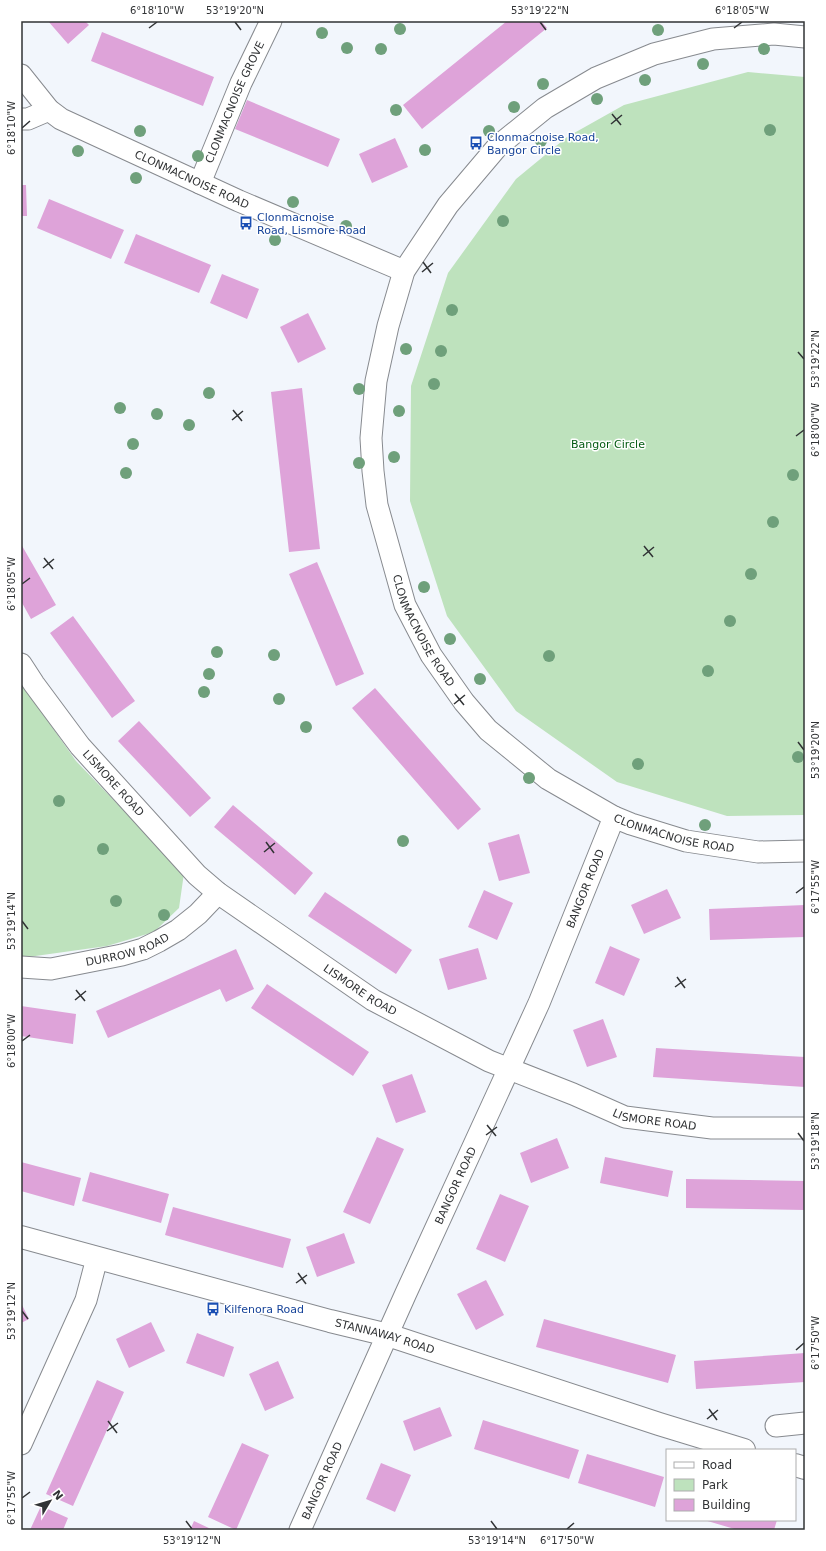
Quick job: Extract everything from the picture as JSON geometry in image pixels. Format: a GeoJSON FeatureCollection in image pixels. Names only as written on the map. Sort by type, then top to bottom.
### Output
{"type":"FeatureCollection","features":[{"type":"Feature","properties":{"kind":"street","name":"CLONMACNOISE GROVE"},"geometry":{"type":"LineString","coordinates":[[200,183],[241,83],[271,21]]}},
{"type":"Feature","properties":{"kind":"street","name":"CLONMACNOISE ROAD"},"geometry":{"type":"LineString","coordinates":[[805,37],[774,34],[713,39],[654,54],[596,78],[583,85],[545,108],[498,146],[448,205],[404,272],[388,326],[376,381],[371,438],[377,505],[405,605],[431,655],[464,702],[488,730],[548,779],[614,817],[648,830],[686,841],[758,852],[805,851]]}},
{"type":"Feature","properties":{"kind":"street","name":"CLONMACNOISE ROAD"},"geometry":{"type":"LineString","coordinates":[[21,75],[49,110],[61,119],[200,183],[404,272]]}},
{"type":"Feature","properties":{"kind":"street"},"geometry":{"type":"LineString","coordinates":[[21,119],[28,119],[49,110]]}},
{"type":"Feature","properties":{"kind":"street","name":"LISMORE ROAD"},"geometry":{"type":"LineString","coordinates":[[21,664],[80,746],[197,875],[218,893],[373,1000],[489,1061],[625,1117],[712,1128],[805,1128]]}},
{"type":"Feature","properties":{"kind":"street","name":"BANGOR ROAD"},"geometry":{"type":"LineString","coordinates":[[300,1530],[510,1070],[539,1003],[614,817]]}},
{"type":"Feature","properties":{"kind":"street","name":"DURROW ROAD"},"geometry":{"type":"LineString","coordinates":[[21,967],[51,969],[122,955],[143,948],[178,930],[198,914],[218,893]]}},
{"type":"Feature","properties":{"kind":"street","name":"STANNAWAY ROAD"},"geometry":{"type":"LineString","coordinates":[[21,1237],[388,1336],[741,1449]]}},
{"type":"Feature","properties":{"kind":"street"},"geometry":{"type":"LineString","coordinates":[[21,1444],[86,1300],[97,1258]]}},
{"type":"Feature","properties":{"kind":"street"},"geometry":{"type":"LineString","coordinates":[[776,1426],[805,1423]]}},
{"type":"Feature","properties":{"kind":"green space","name":"Bangor Circle"},"geometry":{"type":"Polygon","coordinates":[[[748,72],[805,77],[805,815],[727,816],[617,782],[516,711],[447,616],[410,501],[411,386],[448,273],[516,179],[567,137],[624,105],[748,72]]]}},
{"type":"Feature","properties":{"kind":"green space"},"geometry":{"type":"Polygon","coordinates":[[[21,683],[76,761],[184,873],[179,908],[154,932],[107,946],[21,958],[21,683]]]}},
{"type":"Feature","properties":{"kind":"building"},"geometry":{"type":"Polygon","coordinates":[[[48,21],[85,21],[89,25],[68,44],[48,21]]]}},
{"type":"Feature","properties":{"kind":"building"},"geometry":{"type":"Polygon","coordinates":[[[507,21],[541,21],[547,28],[422,129],[403,105],[507,21]]]}},
{"type":"Feature","properties":{"kind":"building"},"geometry":{"type":"Polygon","coordinates":[[[102,32],[214,77],[203,106],[91,61],[102,32]]]}},
{"type":"Feature","properties":{"kind":"building"},"geometry":{"type":"Polygon","coordinates":[[[247,100],[340,139],[328,167],[235,129],[247,100]]]}},
{"type":"Feature","properties":{"kind":"building"},"geometry":{"type":"Polygon","coordinates":[[[395,138],[408,167],[372,183],[359,154],[395,138]]]}},
{"type":"Feature","properties":{"kind":"building"},"geometry":{"type":"Polygon","coordinates":[[[21,185],[26,185],[27,216],[21,216],[21,185]]]}},
{"type":"Feature","properties":{"kind":"building"},"geometry":{"type":"Polygon","coordinates":[[[49,199],[124,230],[111,259],[37,228],[49,199]]]}},
{"type":"Feature","properties":{"kind":"building"},"geometry":{"type":"Polygon","coordinates":[[[136,234],[211,265],[199,293],[124,263],[136,234]]]}},
{"type":"Feature","properties":{"kind":"building"},"geometry":{"type":"Polygon","coordinates":[[[222,274],[259,289],[247,319],[210,303],[222,274]]]}},
{"type":"Feature","properties":{"kind":"building"},"geometry":{"type":"Polygon","coordinates":[[[308,313],[326,349],[298,363],[280,327],[308,313]]]}},
{"type":"Feature","properties":{"kind":"building"},"geometry":{"type":"Polygon","coordinates":[[[302,388],[320,549],[289,552],[271,392],[302,388]]]}},
{"type":"Feature","properties":{"kind":"building"},"geometry":{"type":"Polygon","coordinates":[[[21,544],[56,605],[31,619],[21,601],[21,544]]]}},
{"type":"Feature","properties":{"kind":"building"},"geometry":{"type":"Polygon","coordinates":[[[317,562],[364,674],[336,686],[289,574],[317,562]]]}},
{"type":"Feature","properties":{"kind":"building"},"geometry":{"type":"Polygon","coordinates":[[[73,616],[135,701],[112,718],[50,633],[73,616]]]}},
{"type":"Feature","properties":{"kind":"building"},"geometry":{"type":"Polygon","coordinates":[[[375,688],[481,809],[458,830],[352,708],[375,688]]]}},
{"type":"Feature","properties":{"kind":"building"},"geometry":{"type":"Polygon","coordinates":[[[139,721],[211,798],[190,817],[118,741],[139,721]]]}},
{"type":"Feature","properties":{"kind":"building"},"geometry":{"type":"Polygon","coordinates":[[[233,805],[313,873],[295,895],[214,827],[233,805]]]}},
{"type":"Feature","properties":{"kind":"building"},"geometry":{"type":"Polygon","coordinates":[[[519,834],[530,873],[499,881],[488,843],[519,834]]]}},
{"type":"Feature","properties":{"kind":"building"},"geometry":{"type":"Polygon","coordinates":[[[667,889],[681,918],[644,934],[631,905],[667,889]]]}},
{"type":"Feature","properties":{"kind":"building"},"geometry":{"type":"Polygon","coordinates":[[[484,890],[513,903],[497,940],[468,927],[484,890]]]}},
{"type":"Feature","properties":{"kind":"building"},"geometry":{"type":"Polygon","coordinates":[[[325,892],[412,950],[396,974],[308,916],[325,892]]]}},
{"type":"Feature","properties":{"kind":"building"},"geometry":{"type":"Polygon","coordinates":[[[805,905],[805,937],[710,940],[709,909],[805,905]]]}},
{"type":"Feature","properties":{"kind":"building"},"geometry":{"type":"Polygon","coordinates":[[[610,946],[640,959],[624,996],[595,983],[610,946]]]}},
{"type":"Feature","properties":{"kind":"building"},"geometry":{"type":"Polygon","coordinates":[[[478,948],[487,979],[448,990],[439,959],[478,948]]]}},
{"type":"Feature","properties":{"kind":"building"},"geometry":{"type":"Polygon","coordinates":[[[236,949],[254,989],[226,1002],[220,989],[108,1038],[96,1011],[236,949]]]}},
{"type":"Feature","properties":{"kind":"building"},"geometry":{"type":"Polygon","coordinates":[[[267,984],[369,1052],[353,1076],[251,1008],[267,984]]]}},
{"type":"Feature","properties":{"kind":"building"},"geometry":{"type":"Polygon","coordinates":[[[21,1006],[76,1014],[73,1044],[21,1036],[21,1006]]]}},
{"type":"Feature","properties":{"kind":"building"},"geometry":{"type":"Polygon","coordinates":[[[603,1019],[617,1057],[587,1067],[573,1030],[603,1019]]]}},
{"type":"Feature","properties":{"kind":"building"},"geometry":{"type":"Polygon","coordinates":[[[656,1048],[805,1057],[805,1087],[653,1077],[656,1048]]]}},
{"type":"Feature","properties":{"kind":"building"},"geometry":{"type":"Polygon","coordinates":[[[412,1074],[426,1112],[396,1123],[382,1085],[412,1074]]]}},
{"type":"Feature","properties":{"kind":"building"},"geometry":{"type":"Polygon","coordinates":[[[377,1137],[404,1149],[370,1224],[343,1212],[377,1137]]]}},
{"type":"Feature","properties":{"kind":"building"},"geometry":{"type":"Polygon","coordinates":[[[557,1138],[569,1168],[531,1183],[520,1153],[557,1138]]]}},
{"type":"Feature","properties":{"kind":"building"},"geometry":{"type":"Polygon","coordinates":[[[605,1157],[673,1171],[668,1197],[600,1183],[605,1157]]]}},
{"type":"Feature","properties":{"kind":"building"},"geometry":{"type":"Polygon","coordinates":[[[21,1162],[81,1178],[74,1206],[21,1191],[21,1162]]]}},
{"type":"Feature","properties":{"kind":"building"},"geometry":{"type":"Polygon","coordinates":[[[90,1172],[169,1194],[161,1223],[82,1201],[90,1172]]]}},
{"type":"Feature","properties":{"kind":"building"},"geometry":{"type":"Polygon","coordinates":[[[686,1179],[805,1181],[805,1210],[686,1208],[686,1179]]]}},
{"type":"Feature","properties":{"kind":"building"},"geometry":{"type":"Polygon","coordinates":[[[500,1194],[529,1206],[505,1262],[476,1249],[500,1194]]]}},
{"type":"Feature","properties":{"kind":"building"},"geometry":{"type":"Polygon","coordinates":[[[173,1207],[291,1239],[283,1268],[165,1235],[173,1207]]]}},
{"type":"Feature","properties":{"kind":"building"},"geometry":{"type":"Polygon","coordinates":[[[344,1233],[355,1263],[317,1277],[306,1247],[344,1233]]]}},
{"type":"Feature","properties":{"kind":"building"},"geometry":{"type":"Polygon","coordinates":[[[486,1280],[504,1315],[476,1330],[457,1294],[486,1280]]]}},
{"type":"Feature","properties":{"kind":"building"},"geometry":{"type":"Polygon","coordinates":[[[21,1303],[29,1319],[21,1323],[21,1303]]]}},
{"type":"Feature","properties":{"kind":"building"},"geometry":{"type":"Polygon","coordinates":[[[544,1319],[676,1355],[668,1383],[536,1347],[544,1319]]]}},
{"type":"Feature","properties":{"kind":"building"},"geometry":{"type":"Polygon","coordinates":[[[151,1322],[165,1351],[129,1368],[116,1339],[151,1322]]]}},
{"type":"Feature","properties":{"kind":"building"},"geometry":{"type":"Polygon","coordinates":[[[197,1333],[234,1347],[224,1377],[186,1363],[197,1333]]]}},
{"type":"Feature","properties":{"kind":"building"},"geometry":{"type":"Polygon","coordinates":[[[805,1353],[805,1382],[696,1389],[694,1361],[805,1353]]]}},
{"type":"Feature","properties":{"kind":"building"},"geometry":{"type":"Polygon","coordinates":[[[278,1361],[294,1398],[265,1411],[249,1374],[278,1361]]]}},
{"type":"Feature","properties":{"kind":"building"},"geometry":{"type":"Polygon","coordinates":[[[97,1380],[124,1392],[73,1506],[46,1494],[97,1380]]]}},
{"type":"Feature","properties":{"kind":"building"},"geometry":{"type":"Polygon","coordinates":[[[440,1407],[452,1436],[414,1451],[403,1421],[440,1407]]]}},
{"type":"Feature","properties":{"kind":"building"},"geometry":{"type":"Polygon","coordinates":[[[483,1420],[579,1450],[569,1479],[474,1449],[483,1420]]]}},
{"type":"Feature","properties":{"kind":"building"},"geometry":{"type":"Polygon","coordinates":[[[242,1443],[269,1455],[236,1530],[208,1517],[242,1443]]]}},
{"type":"Feature","properties":{"kind":"building"},"geometry":{"type":"Polygon","coordinates":[[[587,1454],[664,1477],[655,1507],[578,1483],[587,1454]]]}},
{"type":"Feature","properties":{"kind":"building"},"geometry":{"type":"Polygon","coordinates":[[[381,1463],[411,1475],[395,1512],[366,1499],[381,1463]]]}},
{"type":"Feature","properties":{"kind":"building"},"geometry":{"type":"Polygon","coordinates":[[[41,1506],[68,1518],[63,1530],[30,1530],[41,1506]]]}},
{"type":"Feature","properties":{"kind":"building"},"geometry":{"type":"Polygon","coordinates":[[[194,1521],[213,1530],[190,1530],[194,1521]]]}},
{"type":"Feature","properties":{"kind":"building"},"geometry":{"type":"Polygon","coordinates":[[[707,1521],[777,1521],[774,1530],[738,1530],[707,1521]]]}},
{"type":"Feature","properties":{"kind":"place","name":"Clonmacnoise Road, Bangor Circle"},"geometry":{"type":"Point","coordinates":[476,143]}},
{"type":"Feature","properties":{"kind":"place","name":"Clonmacnoise Road, Lismore Road"},"geometry":{"type":"Point","coordinates":[246,223]}},
{"type":"Feature","properties":{"kind":"place","name":"Kilfenora Road"},"geometry":{"type":"Point","coordinates":[213,1309]}}]}
